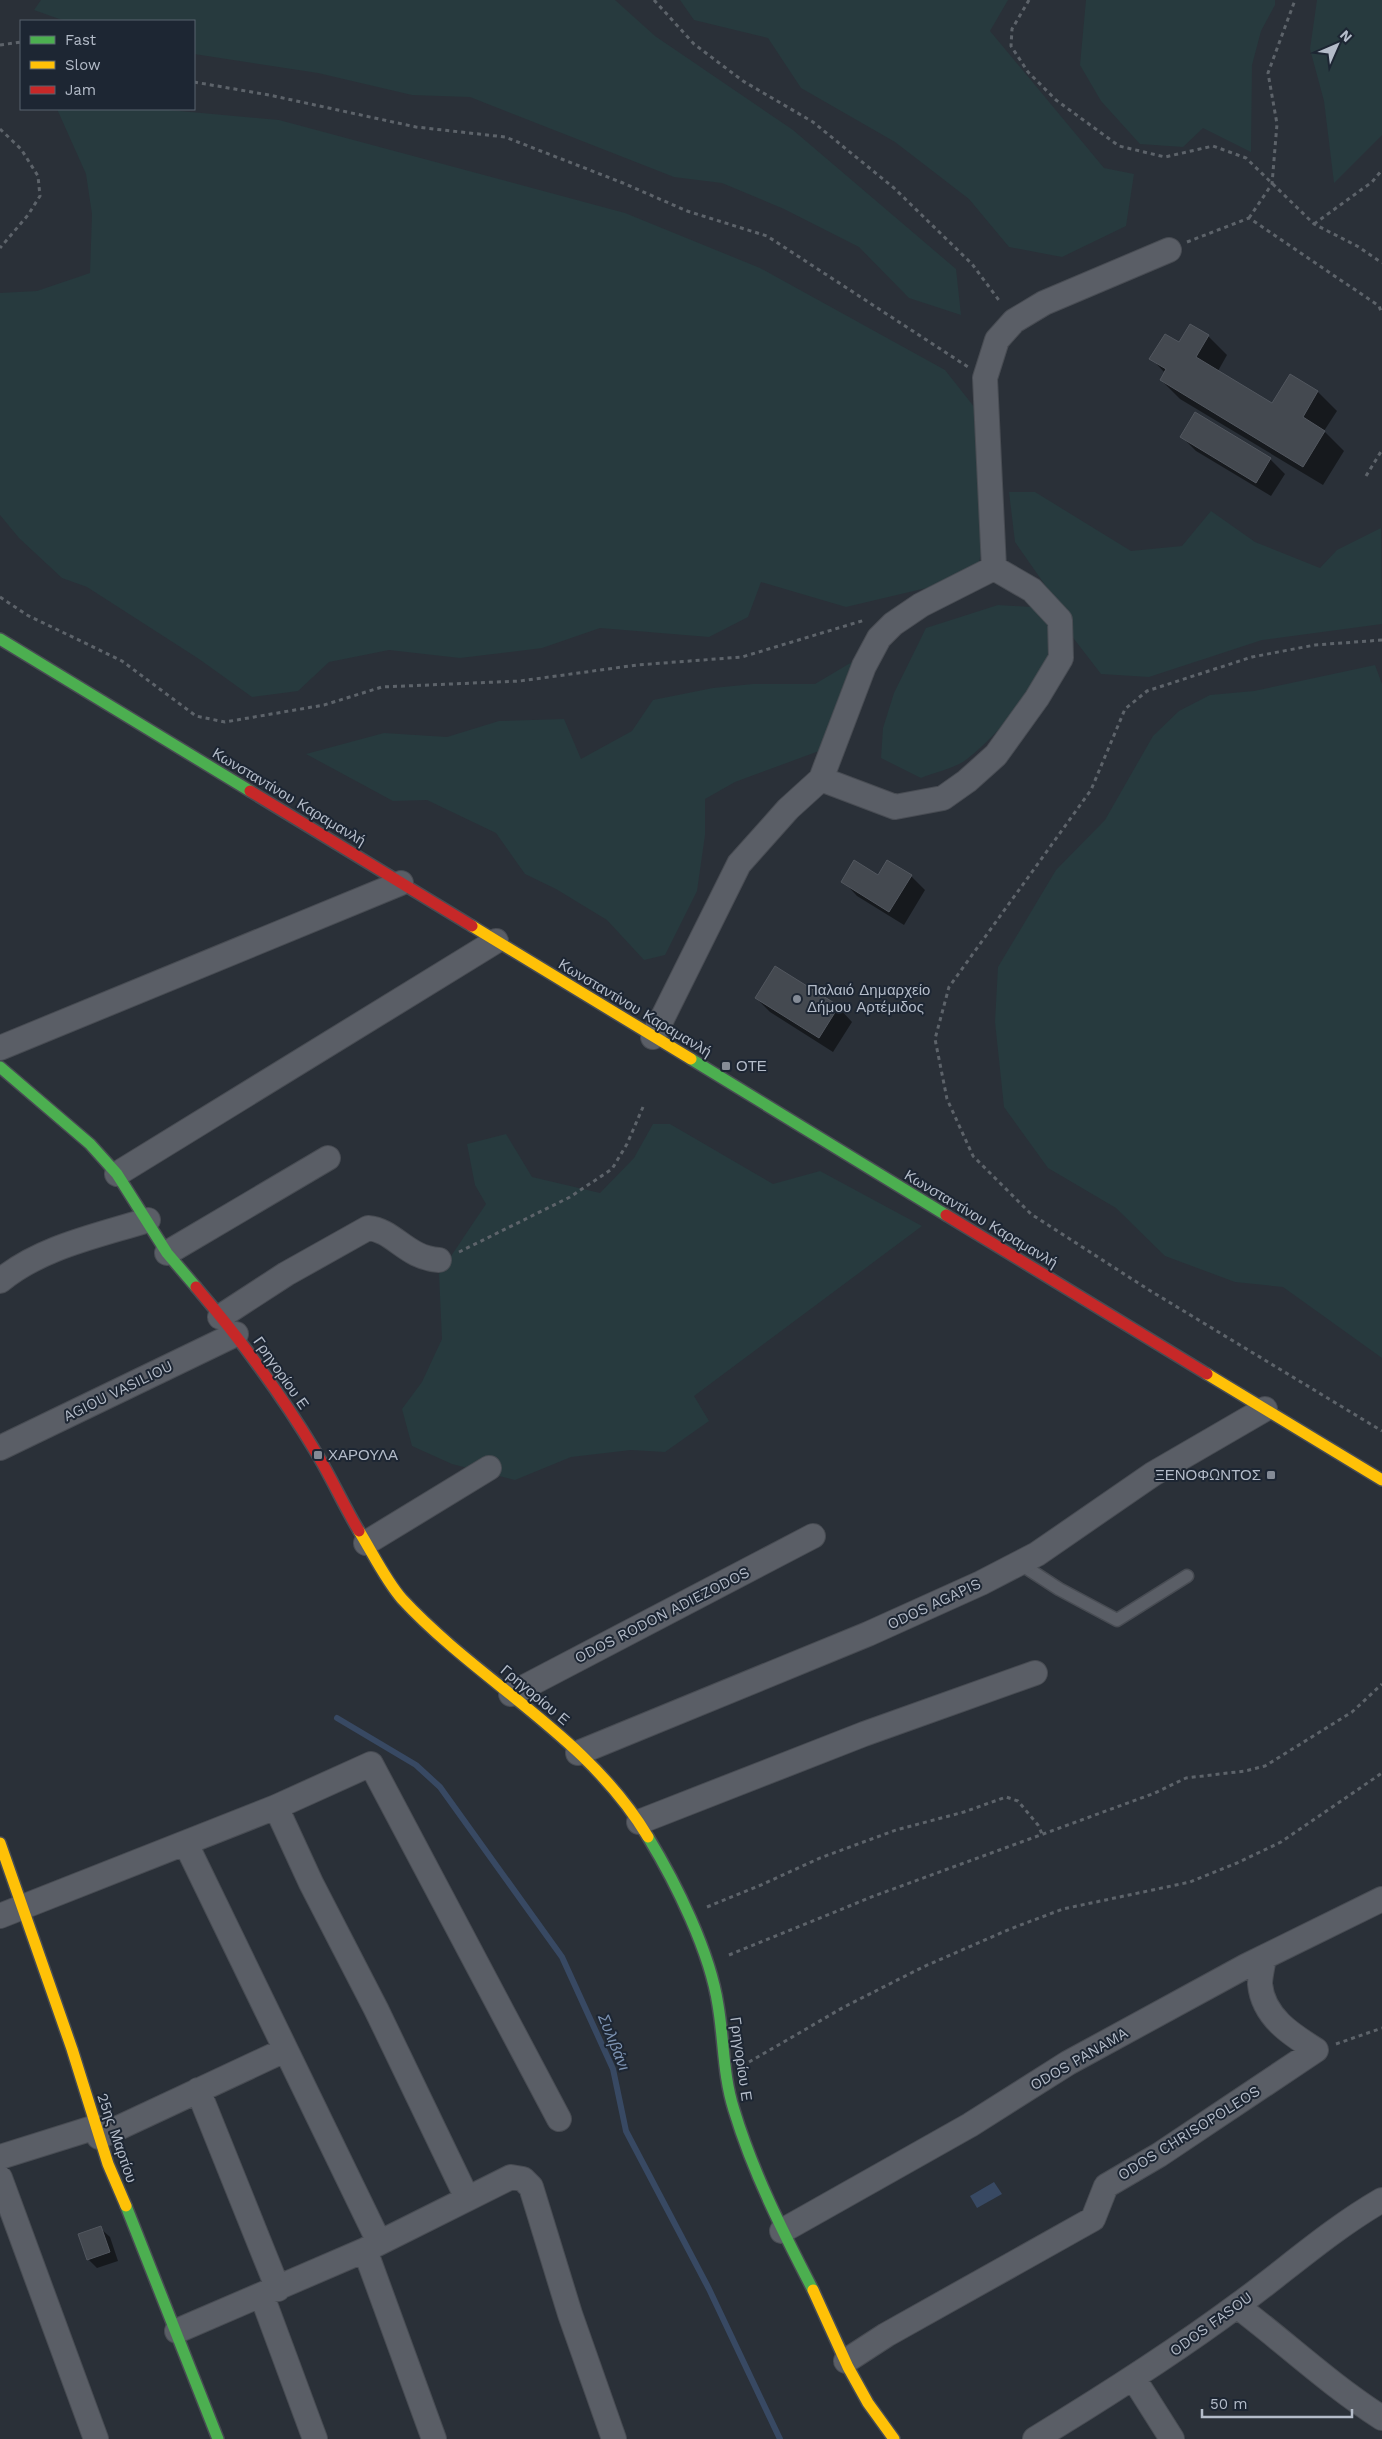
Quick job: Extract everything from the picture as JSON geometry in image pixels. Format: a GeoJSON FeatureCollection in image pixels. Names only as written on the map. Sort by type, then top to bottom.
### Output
{"type":"FeatureCollection","features":[{"type":"Feature","properties":{"kind":"street"},"geometry":{"type":"LineString","coordinates":[[994,568],[985,378],[997,340],[1014,321],[1044,303],[1169,250]]}},
{"type":"Feature","properties":{"kind":"street"},"geometry":{"type":"LineString","coordinates":[[653,1037],[739,864],[788,809],[821,779],[864,666],[880,638],[893,624],[921,605],[994,568]]}},
{"type":"Feature","properties":{"kind":"street"},"geometry":{"type":"LineString","coordinates":[[821,779],[895,807],[942,798],[967,781],[996,755],[1038,698],[1061,658],[1060,620],[1032,590],[994,568]]}},
{"type":"Feature","properties":{"kind":"street","name":"Κωνσταντίνου Καραμανλή"},"geometry":{"type":"LineString","coordinates":[[0,640],[1382,1480]]}},
{"type":"Feature","properties":{"kind":"street"},"geometry":{"type":"LineString","coordinates":[[0,1048],[401,883]]}},
{"type":"Feature","properties":{"kind":"street"},"geometry":{"type":"LineString","coordinates":[[117,1174],[496,941]]}},
{"type":"Feature","properties":{"kind":"street","name":"Γρηγορίου Ε"},"geometry":{"type":"LineString","coordinates":[[0,1066],[90,1144],[117,1174],[148,1220],[167,1253],[236,1334],[293,1415],[366,1543],[400,1597],[439,1636],[511,1694],[578,1753],[614,1789],[639,1822],[664,1864],[707,1964],[718,2003],[733,2108],[750,2158],[782,2232],[824,2310],[846,2361],[868,2403],[894,2439]]}},
{"type":"Feature","properties":{"kind":"street"},"geometry":{"type":"LineString","coordinates":[[167,1253],[328,1158]]}},
{"type":"Feature","properties":{"kind":"street"},"geometry":{"type":"LineString","coordinates":[[0,1281],[19,1265],[52,1250],[148,1220]]}},
{"type":"Feature","properties":{"kind":"street"},"geometry":{"type":"LineString","coordinates":[[220,1316],[286,1274],[368,1228],[379,1229],[403,1248],[426,1259],[439,1260]]}},
{"type":"Feature","properties":{"kind":"street","name":"AGIOU VASILIOU"},"geometry":{"type":"LineString","coordinates":[[0,1448],[236,1334]]}},
{"type":"Feature","properties":{"kind":"street","name":"ODOS AGAPIS"},"geometry":{"type":"LineString","coordinates":[[578,1753],[868,1634],[1037,1554],[1154,1474],[1265,1409]]}},
{"type":"Feature","properties":{"kind":"street"},"geometry":{"type":"LineString","coordinates":[[366,1543],[489,1468]]}},
{"type":"Feature","properties":{"kind":"street","name":"ODOS RODON ADIEZODOS"},"geometry":{"type":"LineString","coordinates":[[511,1694],[812,1536]]}},
{"type":"Feature","properties":{"kind":"street"},"geometry":{"type":"LineString","coordinates":[[639,1822],[864,1734],[1035,1673]]}},
{"type":"Feature","properties":{"kind":"street"},"geometry":{"type":"LineString","coordinates":[[0,1916],[186,1844],[276,1807],[370,1764],[559,2119]]}},
{"type":"Feature","properties":{"kind":"street"},"geometry":{"type":"LineString","coordinates":[[276,1807],[311,1883],[376,2009],[467,2198]]}},
{"type":"Feature","properties":{"kind":"street","name":"25ης Μαρτίου"},"geometry":{"type":"LineString","coordinates":[[0,1843],[72,2049],[108,2164],[177,2331],[218,2439]]}},
{"type":"Feature","properties":{"kind":"street"},"geometry":{"type":"LineString","coordinates":[[186,1844],[285,2050],[372,2246],[434,2439]]}},
{"type":"Feature","properties":{"kind":"street","name":"ODOS PANAMA"},"geometry":{"type":"LineString","coordinates":[[782,2232],[970,2125],[1068,2063],[1264,1957],[1382,1899]]}},
{"type":"Feature","properties":{"kind":"street"},"geometry":{"type":"LineString","coordinates":[[1264,1957],[1260,1984],[1268,2007],[1281,2026],[1316,2050]]}},
{"type":"Feature","properties":{"kind":"street"},"geometry":{"type":"LineString","coordinates":[[0,2156],[98,2132],[198,2090],[285,2050]]}},
{"type":"Feature","properties":{"kind":"street","name":"ODOS CHRISOPOLEOS"},"geometry":{"type":"LineString","coordinates":[[846,2361],[886,2335],[1093,2219],[1106,2186],[1159,2155],[1316,2050]]}},
{"type":"Feature","properties":{"kind":"street"},"geometry":{"type":"LineString","coordinates":[[198,2090],[270,2292],[315,2439]]}},
{"type":"Feature","properties":{"kind":"street"},"geometry":{"type":"LineString","coordinates":[[177,2331],[372,2246],[511,2177],[523,2179],[531,2186],[570,2314],[614,2439]]}},
{"type":"Feature","properties":{"kind":"street"},"geometry":{"type":"LineString","coordinates":[[0,2178],[96,2439]]}},
{"type":"Feature","properties":{"kind":"street","name":"ODOS FASOU"},"geometry":{"type":"LineString","coordinates":[[1035,2439],[1134,2379],[1237,2306],[1355,2216],[1382,2200]]}},
{"type":"Feature","properties":{"kind":"street"},"geometry":{"type":"LineString","coordinates":[[1237,2306],[1277,2336],[1326,2380],[1382,2418]]}},
{"type":"Feature","properties":{"kind":"street"},"geometry":{"type":"LineString","coordinates":[[1134,2379],[1172,2439]]}},
{"type":"Feature","properties":{"kind":"lane"},"geometry":{"type":"LineString","coordinates":[[1019,1563],[1059,1589],[1117,1620],[1187,1576]]}},
{"type":"Feature","properties":{"kind":"path"},"geometry":{"type":"LineString","coordinates":[[654,0],[694,44],[743,81],[813,122],[894,188],[972,264],[1014,321]]}},
{"type":"Feature","properties":{"kind":"path"},"geometry":{"type":"LineString","coordinates":[[1029,0],[1012,29],[1010,46],[1028,72],[1056,100],[1119,146],[1165,157],[1213,146],[1246,158],[1314,224],[1356,246],[1382,263]]}},
{"type":"Feature","properties":{"kind":"path"},"geometry":{"type":"LineString","coordinates":[[1169,250],[1249,218],[1272,184],[1278,124],[1268,73],[1295,0]]}},
{"type":"Feature","properties":{"kind":"path"},"geometry":{"type":"LineString","coordinates":[[0,45],[20,42]]}},
{"type":"Feature","properties":{"kind":"path"},"geometry":{"type":"LineString","coordinates":[[195,82],[269,94],[416,127],[505,137],[623,183],[687,211],[768,236],[985,378]]}},
{"type":"Feature","properties":{"kind":"path"},"geometry":{"type":"LineString","coordinates":[[0,129],[21,150],[38,176],[40,196],[28,216],[0,248]]}},
{"type":"Feature","properties":{"kind":"path"},"geometry":{"type":"LineString","coordinates":[[1314,224],[1372,182],[1382,170]]}},
{"type":"Feature","properties":{"kind":"path"},"geometry":{"type":"LineString","coordinates":[[1249,218],[1378,306],[1382,314]]}},
{"type":"Feature","properties":{"kind":"path"},"geometry":{"type":"LineString","coordinates":[[1366,476],[1382,450]]}},
{"type":"Feature","properties":{"kind":"path"},"geometry":{"type":"LineString","coordinates":[[0,597],[27,615],[122,661],[196,716],[225,722],[324,705],[382,687],[520,681],[637,666],[742,657],[879,617],[893,624]]}},
{"type":"Feature","properties":{"kind":"path"},"geometry":{"type":"LineString","coordinates":[[1382,640],[1316,645],[1252,657],[1147,691],[1125,709],[1091,790],[949,987],[935,1039],[946,1099],[973,1156],[1031,1214],[1149,1290],[1382,1431]]}},
{"type":"Feature","properties":{"kind":"path"},"geometry":{"type":"LineString","coordinates":[[439,1260],[466,1249],[570,1197],[612,1169],[627,1144],[643,1107]]}},
{"type":"Feature","properties":{"kind":"path"},"geometry":{"type":"LineString","coordinates":[[707,1964],[874,1896],[1043,1836],[1155,1793],[1186,1778],[1245,1771],[1266,1766],[1352,1712],[1382,1684]]}},
{"type":"Feature","properties":{"kind":"path"},"geometry":{"type":"LineString","coordinates":[[727,2076],[844,2007],[923,1967],[1010,1929],[1063,1909],[1190,1882],[1237,1863],[1281,1842],[1341,1799],[1382,1773]]}},
{"type":"Feature","properties":{"kind":"path"},"geometry":{"type":"LineString","coordinates":[[687,1914],[760,1885],[820,1858],[896,1830],[964,1812],[1006,1797],[1018,1801],[1038,1825],[1043,1836]]}},
{"type":"Feature","properties":{"kind":"path"},"geometry":{"type":"LineString","coordinates":[[1316,2050],[1382,2028]]}},
{"type":"Feature","properties":{"kind":"green space"},"geometry":{"type":"Polygon","coordinates":[[[41,0],[615,0],[655,36],[793,130],[956,269],[961,315],[909,298],[859,247],[784,209],[722,183],[674,177],[470,97],[412,95],[318,73],[195,54],[195,20],[62,20],[34,10],[41,0]]]}},
{"type":"Feature","properties":{"kind":"green space"},"geometry":{"type":"Polygon","coordinates":[[[680,0],[1008,0],[990,31],[1104,168],[1134,174],[1126,226],[1062,257],[1009,247],[969,199],[895,142],[801,88],[768,38],[694,20],[680,0]]]}},
{"type":"Feature","properties":{"kind":"green space"},"geometry":{"type":"Polygon","coordinates":[[[1086,0],[1275,0],[1275,5],[1261,31],[1252,65],[1251,152],[1203,128],[1183,147],[1140,144],[1101,101],[1080,65],[1086,0]]]}},
{"type":"Feature","properties":{"kind":"green space"},"geometry":{"type":"Polygon","coordinates":[[[1317,0],[1382,0],[1382,135],[1334,183],[1324,101],[1310,49],[1317,0]]]}},
{"type":"Feature","properties":{"kind":"green space"},"geometry":{"type":"Polygon","coordinates":[[[57,110],[169,110],[279,120],[625,213],[760,268],[945,370],[975,408],[983,539],[977,576],[846,607],[761,582],[748,617],[709,637],[600,628],[542,648],[460,658],[389,650],[329,662],[298,691],[252,697],[199,659],[87,587],[62,578],[19,538],[0,515],[0,293],[37,291],[90,273],[92,214],[86,174],[57,110]]]}},
{"type":"Feature","properties":{"kind":"green space"},"geometry":{"type":"Polygon","coordinates":[[[1009,492],[1035,492],[1131,551],[1182,546],[1211,511],[1255,542],[1320,568],[1337,550],[1381,528],[1382,624],[1262,640],[1149,677],[1101,674],[1071,635],[1066,615],[1015,542],[1009,492]]]}},
{"type":"Feature","properties":{"kind":"green space"},"geometry":{"type":"Polygon","coordinates":[[[998,605],[1031,607],[1061,633],[1044,668],[1022,701],[982,746],[967,759],[951,767],[921,778],[881,758],[883,728],[894,693],[926,628],[998,605]]]}},
{"type":"Feature","properties":{"kind":"green space"},"geometry":{"type":"Polygon","coordinates":[[[852,662],[819,751],[735,782],[705,799],[705,835],[697,891],[665,955],[644,960],[607,920],[556,889],[525,874],[496,833],[427,800],[393,801],[306,754],[384,733],[447,737],[499,721],[564,719],[581,759],[632,731],[653,700],[713,688],[753,684],[815,684],[852,662]]]}},
{"type":"Feature","properties":{"kind":"green space"},"geometry":{"type":"Polygon","coordinates":[[[1375,665],[1382,684],[1382,1358],[1283,1287],[1235,1282],[1165,1256],[1116,1208],[1048,1168],[1004,1107],[995,1022],[998,967],[1056,870],[1105,820],[1153,736],[1179,711],[1210,695],[1254,691],[1375,665]]]}},
{"type":"Feature","properties":{"kind":"green space"},"geometry":{"type":"Polygon","coordinates":[[[653,1124],[670,1124],[773,1184],[820,1171],[922,1226],[694,1396],[709,1421],[665,1452],[631,1450],[571,1457],[515,1480],[452,1464],[412,1446],[402,1409],[422,1382],[442,1339],[439,1274],[486,1204],[475,1185],[467,1144],[506,1134],[532,1177],[600,1193],[634,1158],[653,1124]]]}},
{"type":"Feature","properties":{"kind":"water"},"geometry":{"type":"Polygon","coordinates":[[[994,2182],[1002,2194],[977,2208],[970,2196],[994,2182]]]}},
{"type":"Feature","properties":{"kind":"building"},"geometry":{"type":"Polygon","coordinates":[[[1190,324],[1209,335],[1196,357],[1272,403],[1290,374],[1318,391],[1303,417],[1325,431],[1303,467],[1160,380],[1166,369],[1149,359],[1165,334],[1179,342],[1190,324]]]}},
{"type":"Feature","properties":{"kind":"building"},"geometry":{"type":"Polygon","coordinates":[[[1195,412],[1271,458],[1256,483],[1180,437],[1195,412]]]}},
{"type":"Feature","properties":{"kind":"building"},"geometry":{"type":"Polygon","coordinates":[[[854,860],[878,875],[887,860],[912,875],[889,912],[841,882],[854,860]]]}},
{"type":"Feature","properties":{"kind":"building"},"geometry":{"type":"Polygon","coordinates":[[[775,966],[839,1006],[819,1038],[755,998],[775,966]]]}},
{"type":"Feature","properties":{"kind":"building"},"geometry":{"type":"Polygon","coordinates":[[[101,2226],[110,2252],[87,2260],[78,2234],[101,2226]]]}},
{"type":"Feature","properties":{"kind":"waterway","name":"Συλιβάνι"},"geometry":{"type":"LineString","coordinates":[[337,1718],[416,1765],[440,1787],[562,1957],[613,2069],[626,2131],[709,2289],[780,2439]]}},
{"type":"Feature","properties":{"kind":"traffic: fast"},"geometry":{"type":"LineString","coordinates":[[0,639],[250,791]]}},
{"type":"Feature","properties":{"kind":"traffic: fast"},"geometry":{"type":"LineString","coordinates":[[691,1059],[946,1215]]}},
{"type":"Feature","properties":{"kind":"traffic: fast"},"geometry":{"type":"LineString","coordinates":[[0,1067],[90,1144],[117,1174],[167,1253],[196,1287]]}},
{"type":"Feature","properties":{"kind":"traffic: fast"},"geometry":{"type":"LineString","coordinates":[[648,1837],[670,1875],[708,1963],[718,2005],[730,2097],[750,2157],[769,2202],[813,2290]]}},
{"type":"Feature","properties":{"kind":"traffic: fast"},"geometry":{"type":"LineString","coordinates":[[126,2206],[218,2439]]}},
{"type":"Feature","properties":{"kind":"traffic: slow"},"geometry":{"type":"LineString","coordinates":[[472,926],[691,1059]]}},
{"type":"Feature","properties":{"kind":"traffic: slow"},"geometry":{"type":"LineString","coordinates":[[1207,1374],[1382,1480]]}},
{"type":"Feature","properties":{"kind":"traffic: slow"},"geometry":{"type":"LineString","coordinates":[[359,1531],[385,1575],[402,1599],[465,1657],[564,1739],[595,1769],[623,1801],[648,1837]]}},
{"type":"Feature","properties":{"kind":"traffic: slow"},"geometry":{"type":"LineString","coordinates":[[0,1843],[72,2049],[108,2164],[126,2206]]}},
{"type":"Feature","properties":{"kind":"traffic: slow"},"geometry":{"type":"LineString","coordinates":[[813,2290],[848,2367],[868,2403],[894,2439]]}},
{"type":"Feature","properties":{"kind":"traffic: jam"},"geometry":{"type":"LineString","coordinates":[[250,791],[472,926]]}},
{"type":"Feature","properties":{"kind":"traffic: jam"},"geometry":{"type":"LineString","coordinates":[[946,1215],[1207,1374]]}},
{"type":"Feature","properties":{"kind":"traffic: jam"},"geometry":{"type":"LineString","coordinates":[[196,1287],[229,1327],[290,1410],[322,1463],[359,1531]]}},
{"type":"Feature","properties":{"kind":"place","name":"Παλαιό Δημαρχείο Δήμου Αρτέμιδος"},"geometry":{"type":"Point","coordinates":[797,999]}},
{"type":"Feature","properties":{"kind":"place","name":"ΟΤΕ"},"geometry":{"type":"Point","coordinates":[726,1066]}},
{"type":"Feature","properties":{"kind":"place","name":"ΧΑΡΟΥΛΑ"},"geometry":{"type":"Point","coordinates":[318,1455]}},
{"type":"Feature","properties":{"kind":"place","name":"ΞΕΝΟΦΩΝΤΟΣ"},"geometry":{"type":"Point","coordinates":[1271,1475]}}]}
